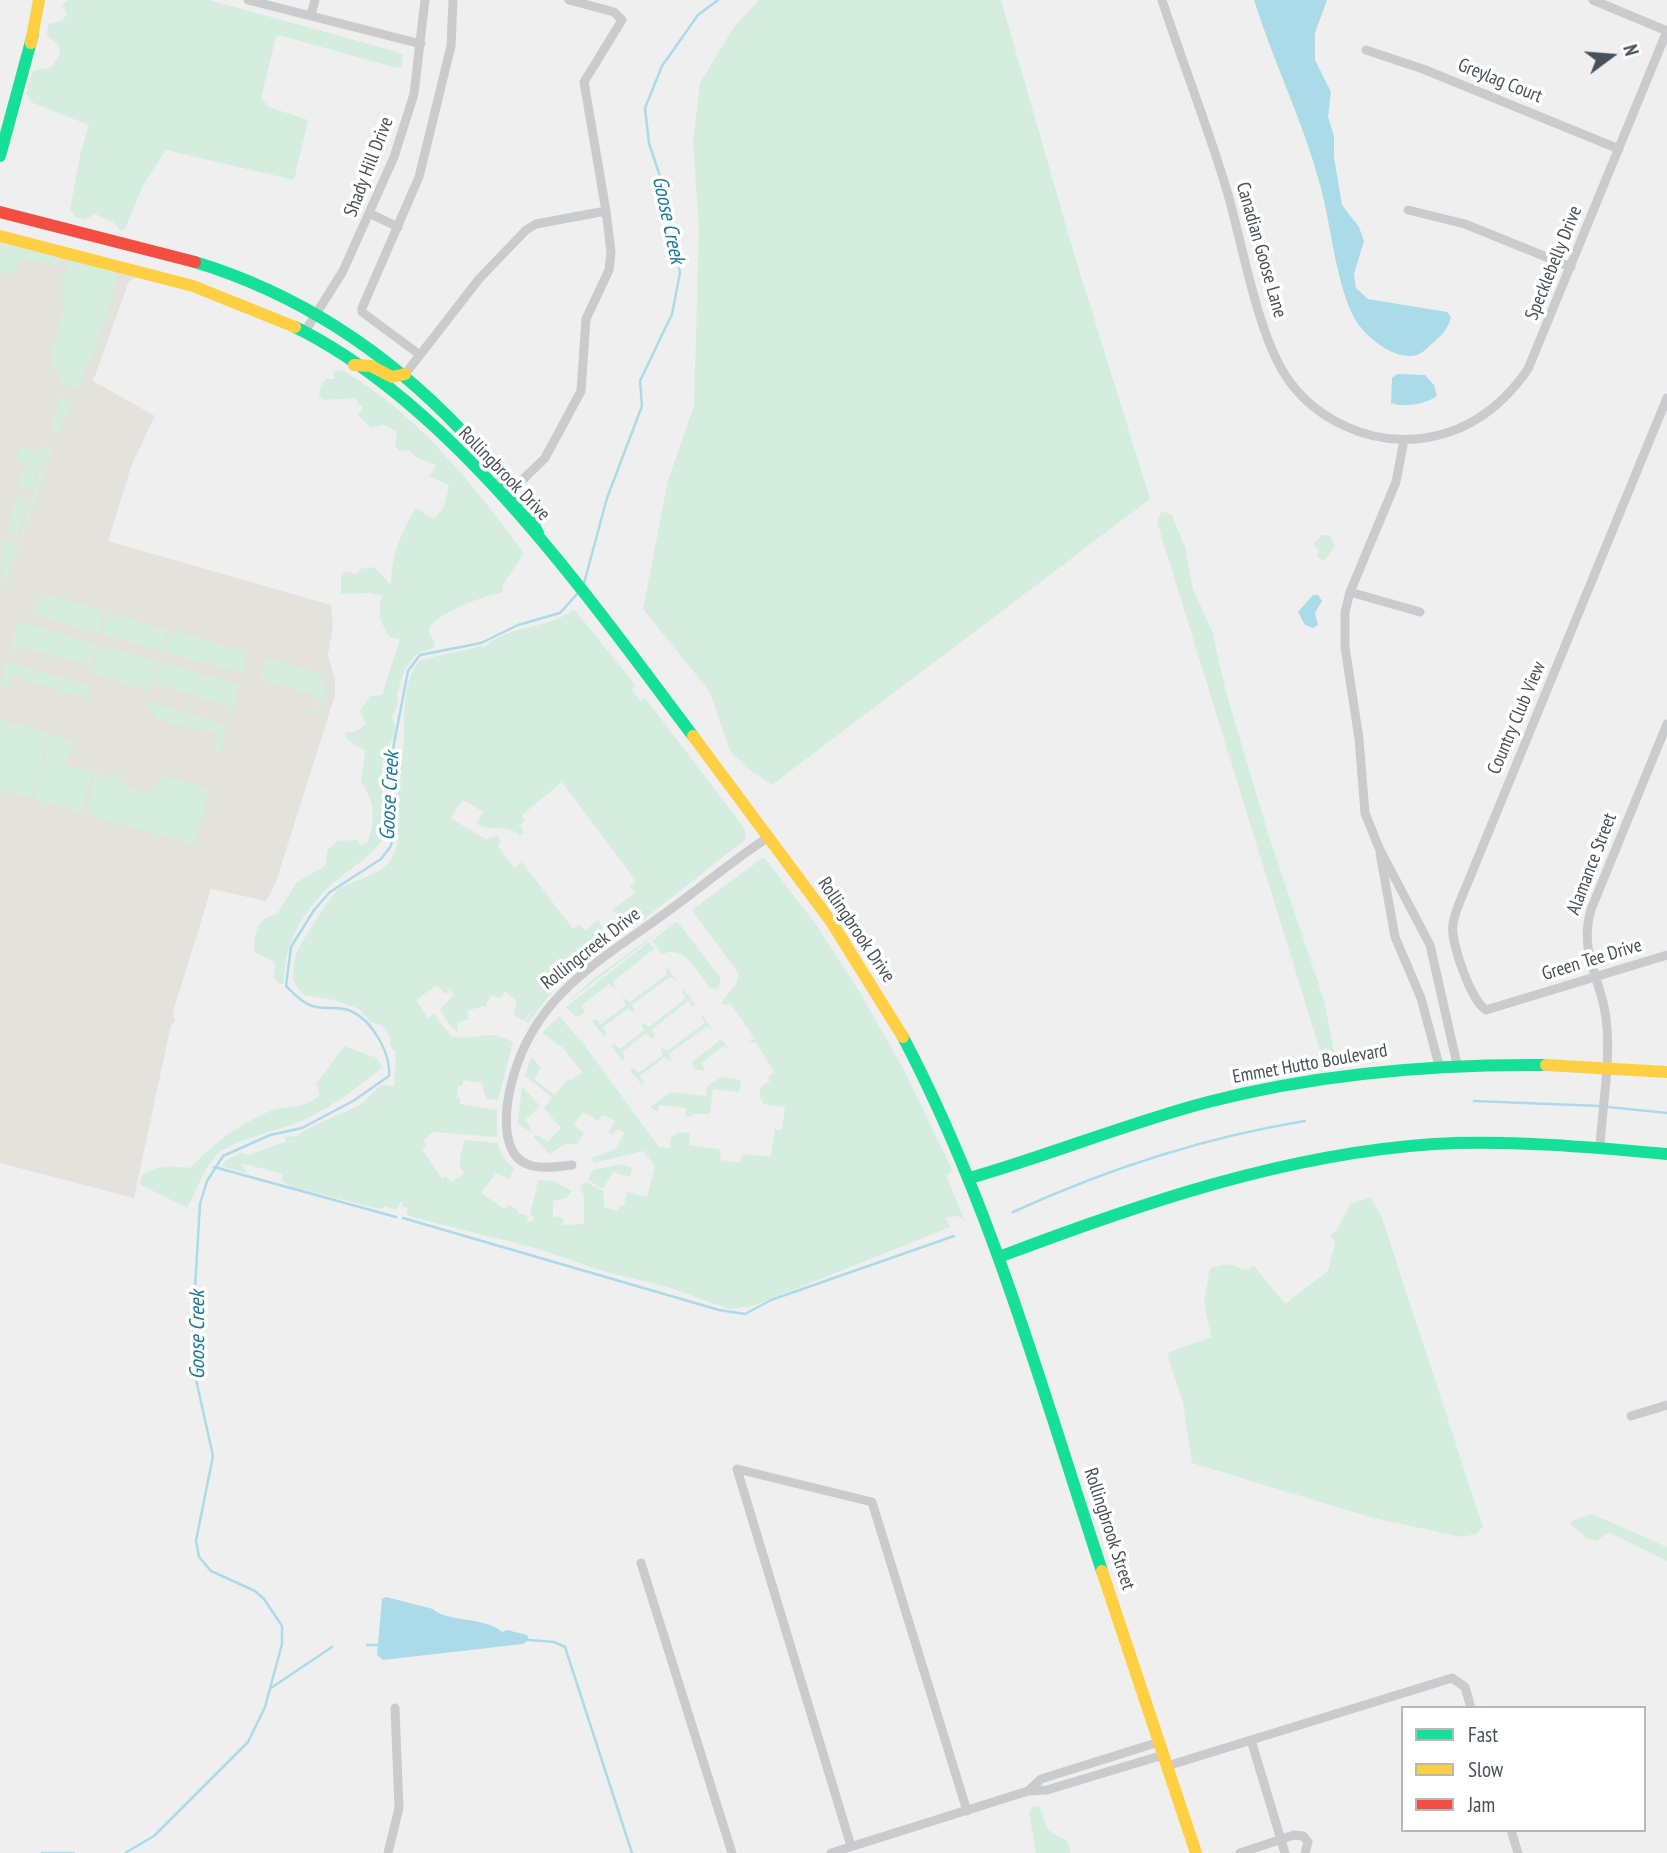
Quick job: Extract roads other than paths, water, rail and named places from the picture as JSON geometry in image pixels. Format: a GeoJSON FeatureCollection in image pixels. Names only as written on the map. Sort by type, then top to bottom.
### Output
{"type":"FeatureCollection","features":[{"type":"Feature","properties":{"kind":"main road"},"geometry":{"type":"LineString","coordinates":[[0,156],[41,0]]}},
{"type":"Feature","properties":{"kind":"main road","name":"Rollingbrook Drive"},"geometry":{"type":"LineString","coordinates":[[0,212],[220,270],[269,289],[316,314],[405,374],[482,450],[531,516],[541,540]]}},
{"type":"Feature","properties":{"kind":"main road","name":"Rollingbrook Drive"},"geometry":{"type":"LineString","coordinates":[[0,236],[126,266],[220,294],[304,333],[354,365],[412,411],[455,450],[541,540],[631,653],[859,962],[934,1098],[985,1218]]}},
{"type":"Feature","properties":{"kind":"main road"},"geometry":{"type":"LineString","coordinates":[[354,365],[371,366],[391,377],[405,374]]}},
{"type":"Feature","properties":{"kind":"main road","name":"Emmet Hutto Boulevard"},"geometry":{"type":"LineString","coordinates":[[970,1178],[1168,1114],[1250,1091],[1359,1070],[1457,1064],[1606,1066],[1667,1073]]}},
{"type":"Feature","properties":{"kind":"main road"},"geometry":{"type":"LineString","coordinates":[[999,1257],[1171,1196],[1287,1166],[1403,1147],[1509,1144],[1667,1154]]}},
{"type":"Feature","properties":{"kind":"main road","name":"Rollingbrook Street"},"geometry":{"type":"LineString","coordinates":[[985,1218],[1196,1853]]}},
{"type":"Feature","properties":{"kind":"street"},"geometry":{"type":"LineString","coordinates":[[248,0],[421,44]]}},
{"type":"Feature","properties":{"kind":"street"},"geometry":{"type":"LineString","coordinates":[[311,15],[315,0]]}},
{"type":"Feature","properties":{"kind":"street","name":"Shady Hill Drive"},"geometry":{"type":"LineString","coordinates":[[304,333],[343,271],[371,214],[408,114],[421,44],[425,0]]}},
{"type":"Feature","properties":{"kind":"street"},"geometry":{"type":"LineString","coordinates":[[420,355],[362,312],[420,175],[451,46],[453,0]]}},
{"type":"Feature","properties":{"kind":"street"},"geometry":{"type":"LineString","coordinates":[[501,499],[545,458],[581,391],[586,319],[610,262],[606,211],[584,82],[622,20],[614,12],[569,0]]}},
{"type":"Feature","properties":{"kind":"street","name":"Canadian Goose Lane"},"geometry":{"type":"LineString","coordinates":[[1163,0],[1227,189],[1267,337],[1280,368],[1299,393],[1320,412],[1351,429],[1404,440]]}},
{"type":"Feature","properties":{"kind":"street"},"geometry":{"type":"LineString","coordinates":[[1594,0],[1667,31]]}},
{"type":"Feature","properties":{"kind":"street","name":"Specklebelly Drive"},"geometry":{"type":"LineString","coordinates":[[1404,440],[1452,431],[1482,416],[1508,396],[1532,361],[1667,31]]}},
{"type":"Feature","properties":{"kind":"street","name":"Greylag Court"},"geometry":{"type":"LineString","coordinates":[[1366,50],[1444,77],[1619,149]]}},
{"type":"Feature","properties":{"kind":"street"},"geometry":{"type":"LineString","coordinates":[[1408,209],[1465,224],[1571,267]]}},
{"type":"Feature","properties":{"kind":"street"},"geometry":{"type":"LineString","coordinates":[[405,374],[479,279],[527,230],[536,224],[606,211]]}},
{"type":"Feature","properties":{"kind":"street"},"geometry":{"type":"LineString","coordinates":[[371,214],[398,227]]}},
{"type":"Feature","properties":{"kind":"street","name":"Country Club View"},"geometry":{"type":"LineString","coordinates":[[1527,998],[1486,1010],[1480,1007],[1463,967],[1453,934],[1453,920],[1665,413],[1667,398]]}},
{"type":"Feature","properties":{"kind":"street"},"geometry":{"type":"LineString","coordinates":[[1404,440],[1396,482],[1350,592],[1345,612],[1345,648],[1359,738],[1361,791],[1367,820],[1430,945],[1457,1064]]}},
{"type":"Feature","properties":{"kind":"street"},"geometry":{"type":"LineString","coordinates":[[1350,592],[1420,612]]}},
{"type":"Feature","properties":{"kind":"street","name":"Alamance Street"},"geometry":{"type":"LineString","coordinates":[[1600,1148],[1607,1025],[1585,941],[1587,921],[1667,724]]}},
{"type":"Feature","properties":{"kind":"street","name":"Rollingcreek Drive"},"geometry":{"type":"LineString","coordinates":[[572,1165],[536,1168],[524,1165],[510,1147],[507,1115],[510,1084],[520,1051],[536,1023],[556,996],[581,975],[767,838]]}},
{"type":"Feature","properties":{"kind":"street"},"geometry":{"type":"LineString","coordinates":[[1379,848],[1393,929],[1421,998],[1439,1065]]}},
{"type":"Feature","properties":{"kind":"street","name":"Green Tee Drive"},"geometry":{"type":"LineString","coordinates":[[1527,998],[1667,955]]}},
{"type":"Feature","properties":{"kind":"street"},"geometry":{"type":"LineString","coordinates":[[1632,1416],[1667,1405]]}},
{"type":"Feature","properties":{"kind":"street"},"geometry":{"type":"LineString","coordinates":[[852,1846],[737,1469],[872,1502],[967,1811]]}},
{"type":"Feature","properties":{"kind":"street"},"geometry":{"type":"LineString","coordinates":[[641,1563],[732,1853]]}},
{"type":"Feature","properties":{"kind":"street"},"geometry":{"type":"LineString","coordinates":[[831,1853],[1028,1791],[1048,1790],[1163,1754],[1251,1740],[1452,1678],[1465,1687],[1470,1706]]}},
{"type":"Feature","properties":{"kind":"street"},"geometry":{"type":"LineString","coordinates":[[388,1853],[399,1808],[395,1708]]}},
{"type":"Feature","properties":{"kind":"street"},"geometry":{"type":"LineString","coordinates":[[1251,1740],[1285,1853]]}},
{"type":"Feature","properties":{"kind":"street"},"geometry":{"type":"LineString","coordinates":[[1512,1832],[1518,1853]]}},
{"type":"Feature","properties":{"kind":"street"},"geometry":{"type":"LineString","coordinates":[[1240,1853],[1303,1836],[1308,1842],[1305,1853]]}},
{"type":"Feature","properties":{"kind":"water"},"geometry":{"type":"Polygon","coordinates":[[[1254,0],[1327,0],[1315,33],[1315,60],[1331,92],[1328,117],[1334,136],[1334,157],[1342,205],[1359,227],[1364,241],[1354,274],[1356,288],[1368,299],[1447,312],[1451,317],[1444,331],[1417,355],[1399,354],[1380,345],[1358,324],[1350,310],[1339,275],[1312,158],[1254,0]]]}},
{"type":"Feature","properties":{"kind":"water"},"geometry":{"type":"Polygon","coordinates":[[[1397,374],[1425,375],[1434,385],[1437,396],[1415,404],[1391,403],[1392,378],[1397,374]]]}},
{"type":"Feature","properties":{"kind":"water"},"geometry":{"type":"Polygon","coordinates":[[[1313,595],[1318,595],[1322,601],[1315,613],[1318,625],[1313,628],[1305,625],[1298,612],[1313,595]]]}},
{"type":"Feature","properties":{"kind":"water"},"geometry":{"type":"Polygon","coordinates":[[[386,1597],[433,1609],[447,1616],[487,1624],[502,1632],[507,1630],[527,1635],[529,1640],[523,1644],[383,1660],[377,1655],[382,1599],[386,1597]]]}},
{"type":"Feature","properties":{"kind":"waterway","name":"Goose Creek"},"geometry":{"type":"LineString","coordinates":[[583,587],[607,498],[642,406],[640,381],[672,314],[680,273],[668,201],[649,143],[645,108],[662,66],[698,15],[718,0]]}},
{"type":"Feature","properties":{"kind":"waterway","name":"Goose Creek"},"geometry":{"type":"LineString","coordinates":[[125,1853],[154,1836],[248,1742],[265,1707],[282,1644],[282,1626],[264,1599],[255,1591],[211,1571],[199,1557],[196,1541],[213,1456],[195,1375],[193,1322],[200,1204],[207,1181],[223,1156],[270,1135],[302,1128],[353,1101],[389,1076],[384,1048],[366,1022],[351,1011],[308,1005],[286,986],[291,947],[314,910],[330,892],[381,859],[391,846],[394,821],[387,780],[408,671],[420,655],[481,643],[518,625],[560,613],[579,592]]}},
{"type":"Feature","properties":{"kind":"waterway"},"geometry":{"type":"LineString","coordinates":[[1474,1101],[1601,1106]]}},
{"type":"Feature","properties":{"kind":"waterway"},"geometry":{"type":"LineString","coordinates":[[1608,1107],[1667,1113]]}},
{"type":"Feature","properties":{"kind":"waterway"},"geometry":{"type":"LineString","coordinates":[[1013,1212],[1084,1182],[1156,1157],[1231,1136],[1305,1121]]}},
{"type":"Feature","properties":{"kind":"waterway"},"geometry":{"type":"LineString","coordinates":[[214,1167],[396,1217]]}},
{"type":"Feature","properties":{"kind":"waterway"},"geometry":{"type":"LineString","coordinates":[[403,1218],[719,1310],[745,1314],[771,1300],[954,1236]]}},
{"type":"Feature","properties":{"kind":"waterway"},"geometry":{"type":"LineString","coordinates":[[529,1640],[554,1642],[565,1647],[632,1853]]}},
{"type":"Feature","properties":{"kind":"waterway"},"geometry":{"type":"LineString","coordinates":[[367,1645],[378,1645]]}},
{"type":"Feature","properties":{"kind":"waterway"},"geometry":{"type":"LineString","coordinates":[[271,1688],[332,1647]]}},
{"type":"Feature","properties":{"kind":"waterway","name":"Goose Creek"},"geometry":{"type":"LineString","coordinates":[[42,1853],[74,1853]]}}]}
